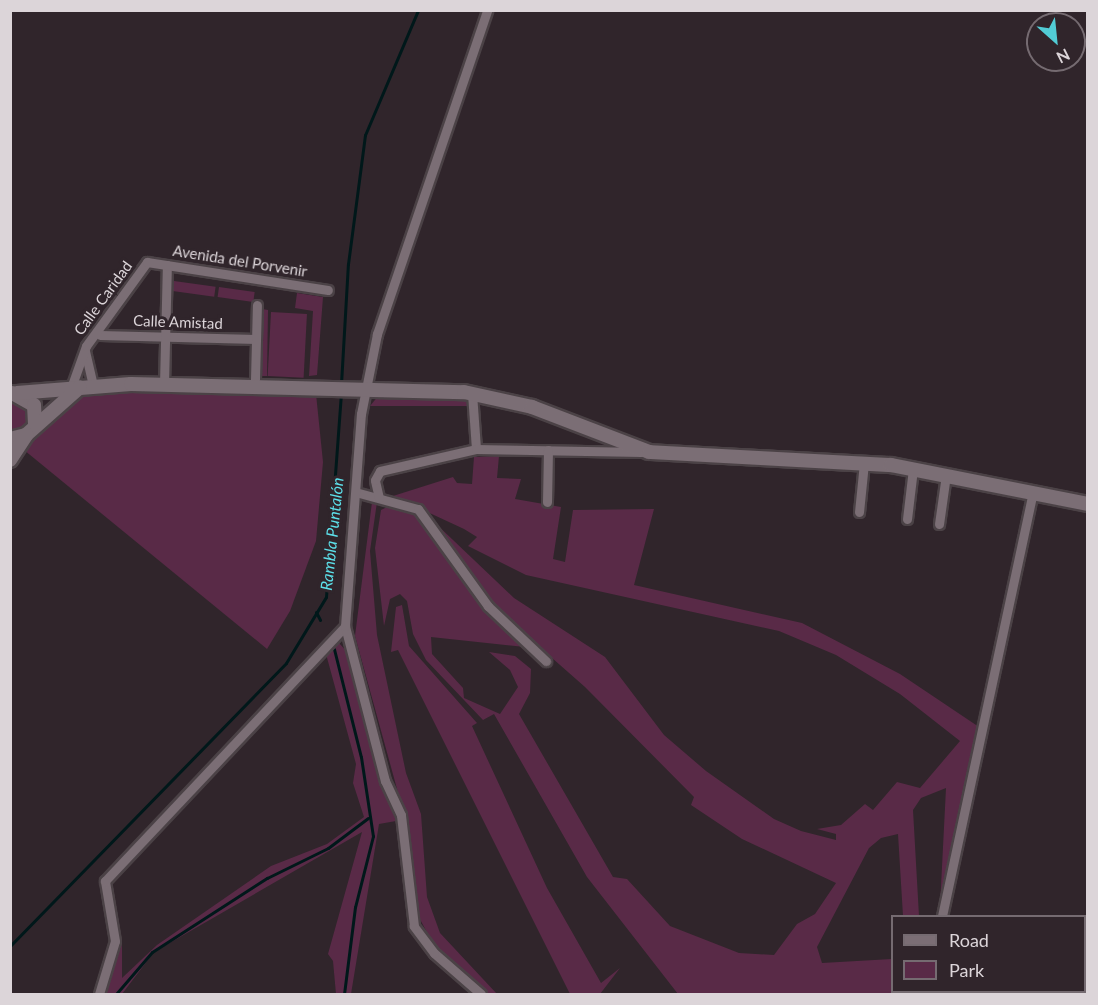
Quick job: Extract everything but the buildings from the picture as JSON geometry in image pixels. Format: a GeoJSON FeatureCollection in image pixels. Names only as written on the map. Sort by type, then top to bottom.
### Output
{"type":"FeatureCollection","features":[{"type":"Feature","properties":{"kind":"street"},"geometry":{"type":"LineString","coordinates":[[481,994],[434,953],[414,926],[401,815],[385,781],[345,626],[359,493],[361,414],[377,334],[487,10]]}},
{"type":"Feature","properties":{"kind":"street","name":"Avenida del Porvenir"},"geometry":{"type":"LineString","coordinates":[[147,262],[328,290]]}},
{"type":"Feature","properties":{"kind":"street","name":"Calle Caridad"},"geometry":{"type":"LineString","coordinates":[[82,386],[85,348],[147,262]]}},
{"type":"Feature","properties":{"kind":"street"},"geometry":{"type":"LineString","coordinates":[[164,384],[167,265]]}},
{"type":"Feature","properties":{"kind":"street"},"geometry":{"type":"LineString","coordinates":[[255,379],[256,305]]}},
{"type":"Feature","properties":{"kind":"street","name":"Calle Amistad"},"geometry":{"type":"LineString","coordinates":[[100,335],[256,339]]}},
{"type":"Feature","properties":{"kind":"street","name":"Calle Caridad"},"geometry":{"type":"LineString","coordinates":[[82,386],[85,348]]}},
{"type":"Feature","properties":{"kind":"street"},"geometry":{"type":"LineString","coordinates":[[14,393],[82,386],[164,384],[367,388],[472,393],[532,407],[649,452]]}},
{"type":"Feature","properties":{"kind":"street"},"geometry":{"type":"LineString","coordinates":[[10,460],[30,431],[64,395],[82,386]]}},
{"type":"Feature","properties":{"kind":"street"},"geometry":{"type":"LineString","coordinates":[[14,393],[34,405],[30,431]]}},
{"type":"Feature","properties":{"kind":"street"},"geometry":{"type":"LineString","coordinates":[[472,393],[476,449]]}},
{"type":"Feature","properties":{"kind":"street"},"geometry":{"type":"LineString","coordinates":[[10,439],[30,431]]}},
{"type":"Feature","properties":{"kind":"street"},"geometry":{"type":"LineString","coordinates":[[379,498],[375,480],[380,471],[476,449],[649,452],[864,463],[946,475],[1088,504]]}},
{"type":"Feature","properties":{"kind":"street"},"geometry":{"type":"LineString","coordinates":[[547,502],[548,450]]}},
{"type":"Feature","properties":{"kind":"street"},"geometry":{"type":"LineString","coordinates":[[859,512],[864,463]]}},
{"type":"Feature","properties":{"kind":"street"},"geometry":{"type":"LineString","coordinates":[[907,519],[913,469]]}},
{"type":"Feature","properties":{"kind":"street"},"geometry":{"type":"LineString","coordinates":[[939,524],[946,475]]}},
{"type":"Feature","properties":{"kind":"street"},"geometry":{"type":"LineString","coordinates":[[942,915],[1034,492]]}},
{"type":"Feature","properties":{"kind":"street"},"geometry":{"type":"LineString","coordinates":[[359,493],[418,508],[488,606],[546,661]]}},
{"type":"Feature","properties":{"kind":"street"},"geometry":{"type":"LineString","coordinates":[[99,994],[115,941],[105,881],[345,626]]}},
{"type":"Feature","properties":{"kind":"green space"},"geometry":{"type":"Polygon","coordinates":[[[174,281],[216,287],[214,297],[173,291],[174,281]]]}},
{"type":"Feature","properties":{"kind":"green space"},"geometry":{"type":"Polygon","coordinates":[[[219,287],[255,292],[253,302],[218,297],[219,287]]]}},
{"type":"Feature","properties":{"kind":"green space"},"geometry":{"type":"Polygon","coordinates":[[[297,293],[323,297],[317,375],[309,376],[313,311],[295,308],[297,293]]]}},
{"type":"Feature","properties":{"kind":"green space"},"geometry":{"type":"Polygon","coordinates":[[[262,309],[268,310],[267,376],[260,376],[262,309]]]}},
{"type":"Feature","properties":{"kind":"green space"},"geometry":{"type":"Polygon","coordinates":[[[271,312],[307,314],[304,378],[268,376],[271,312]]]}},
{"type":"Feature","properties":{"kind":"green space"},"geometry":{"type":"Polygon","coordinates":[[[86,392],[316,394],[323,462],[316,541],[290,611],[267,649],[24,450],[69,397],[86,392]]]}},
{"type":"Feature","properties":{"kind":"green space"},"geometry":{"type":"Polygon","coordinates":[[[379,395],[468,398],[467,406],[370,406],[379,395]]]}},
{"type":"Feature","properties":{"kind":"green space"},"geometry":{"type":"Polygon","coordinates":[[[11,399],[29,406],[30,422],[23,430],[11,432],[11,399]]]}},
{"type":"Feature","properties":{"kind":"green space"},"geometry":{"type":"Polygon","coordinates":[[[499,456],[497,478],[521,479],[515,499],[561,507],[553,559],[565,562],[573,510],[654,509],[634,585],[802,623],[900,674],[979,727],[940,906],[946,788],[921,798],[913,810],[919,915],[903,915],[898,834],[881,838],[869,848],[817,947],[822,963],[891,959],[891,993],[950,994],[678,994],[587,877],[494,714],[483,720],[426,660],[413,634],[407,601],[400,594],[390,599],[384,626],[375,548],[381,510],[393,504],[416,512],[483,605],[525,647],[431,637],[432,654],[463,688],[464,698],[500,714],[518,687],[510,670],[489,652],[515,656],[531,669],[530,693],[519,714],[613,877],[627,879],[670,926],[739,953],[774,955],[797,924],[815,914],[836,883],[742,839],[691,805],[694,797],[585,687],[493,606],[432,520],[514,598],[605,657],[664,735],[706,771],[774,819],[801,831],[836,840],[836,834],[817,829],[841,825],[865,804],[873,810],[897,782],[920,788],[960,741],[900,694],[836,655],[779,631],[526,575],[468,546],[477,537],[464,529],[393,496],[453,477],[457,483],[472,484],[474,457],[499,456]]]}},
{"type":"Feature","properties":{"kind":"green space"},"geometry":{"type":"Polygon","coordinates":[[[372,502],[377,502],[370,551],[377,635],[406,773],[421,814],[427,897],[440,933],[497,994],[487,994],[437,951],[415,910],[405,818],[355,636],[372,502]]]}},
{"type":"Feature","properties":{"kind":"green space"},"geometry":{"type":"Polygon","coordinates":[[[402,605],[409,646],[477,723],[472,726],[547,888],[601,983],[620,968],[600,994],[570,994],[398,650],[391,652],[396,607],[402,605]]]}},
{"type":"Feature","properties":{"kind":"green space"},"geometry":{"type":"Polygon","coordinates":[[[338,642],[350,655],[396,821],[379,824],[351,994],[336,994],[333,961],[328,954],[362,832],[154,952],[122,994],[105,994],[122,944],[122,978],[157,945],[271,866],[327,844],[364,817],[353,783],[356,764],[326,654],[338,642]]]}},
{"type":"Feature","properties":{"kind":"waterway","name":"Rambla Puntalón"},"geometry":{"type":"LineString","coordinates":[[341,384],[348,264],[365,135],[418,10]]}},
{"type":"Feature","properties":{"kind":"waterway","name":"Rambla Puntalón"},"geometry":{"type":"LineString","coordinates":[[10,946],[286,663],[326,597],[341,394]]}},
{"type":"Feature","properties":{"kind":"waterway","name":"Rambla Puntalón"},"geometry":{"type":"LineString","coordinates":[[316,612],[320,620]]}},
{"type":"Feature","properties":{"kind":"waterway"},"geometry":{"type":"LineString","coordinates":[[334,649],[361,757],[373,836],[355,907],[344,994]]}},
{"type":"Feature","properties":{"kind":"waterway"},"geometry":{"type":"LineString","coordinates":[[116,994],[152,952],[267,878],[328,848],[368,818]]}}]}
